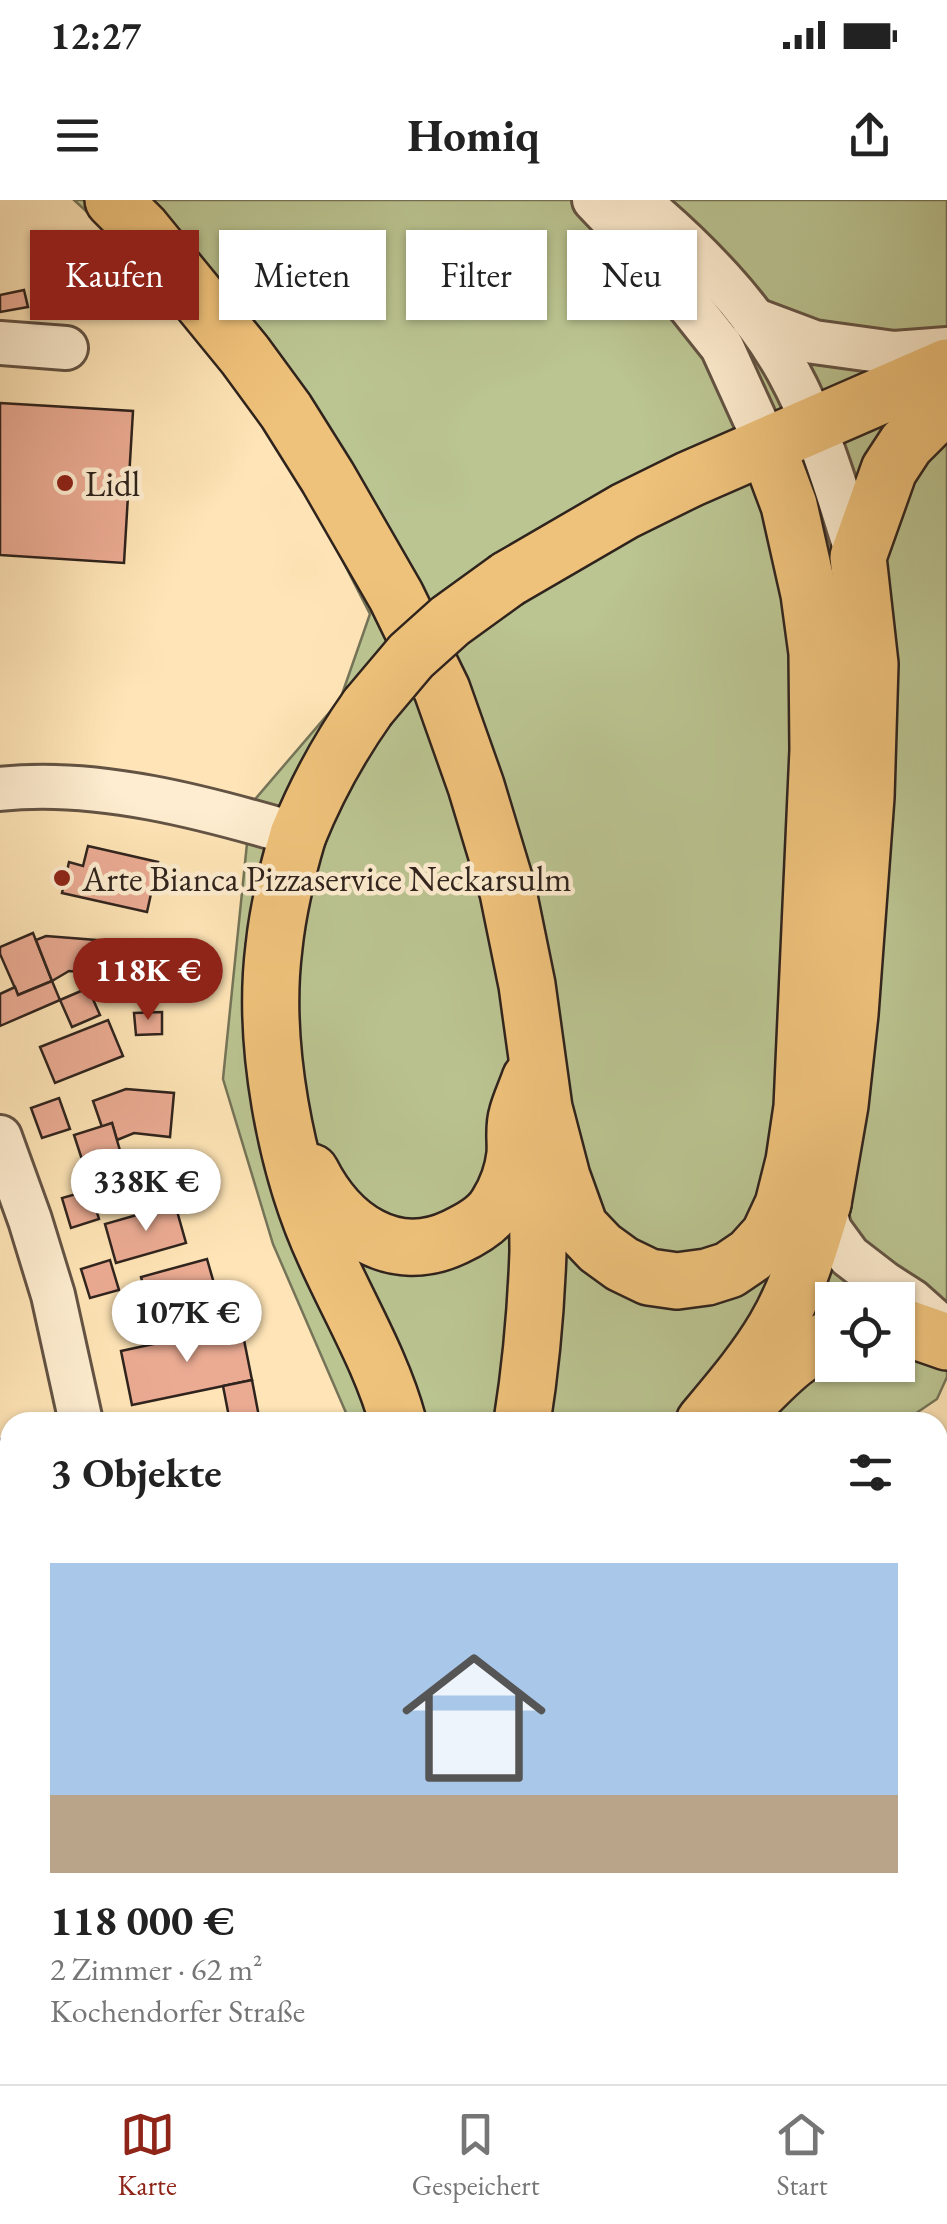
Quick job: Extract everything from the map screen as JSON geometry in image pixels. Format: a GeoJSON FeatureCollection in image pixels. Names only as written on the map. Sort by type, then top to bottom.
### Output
{"type":"FeatureCollection","features":[{"type":"Feature","properties":{"kind":"main road"},"geometry":{"type":"LineString","coordinates":[[113,200],[142,229],[245,354],[286,411],[396,596],[442,690],[508,892],[541,1083],[562,1177],[580,1227],[622,1264],[649,1277],[707,1277],[730,1270],[751,1255],[769,1235],[783,1205],[794,1161],[802,1107],[818,750],[817,653],[790,505],[790,436]]}},
{"type":"Feature","properties":{"kind":"main road"},"geometry":{"type":"LineString","coordinates":[[394,1412],[365,1334],[324,1252],[297,1186],[275,1065],[271,986],[283,886],[298,835],[324,776],[368,707],[411,656],[450,620],[508,580],[626,511],[947,367]]}},
{"type":"Feature","properties":{"kind":"main road"},"geometry":{"type":"LineString","coordinates":[[712,1412],[776,1326],[803,1268],[823,1203],[850,1014],[866,797],[870,664],[858,557],[889,470],[906,444],[947,403]]}},
{"type":"Feature","properties":{"kind":"main road"},"geometry":{"type":"LineString","coordinates":[[275,1065],[312,1176],[331,1206],[356,1230],[380,1242],[411,1248],[437,1246],[468,1231],[495,1210],[508,1184],[516,1118],[541,1083]]}},
{"type":"Feature","properties":{"kind":"main road"},"geometry":{"type":"LineString","coordinates":[[524,1412],[531,1364],[538,1253],[541,1083]]}},
{"type":"Feature","properties":{"kind":"main road"},"geometry":{"type":"LineString","coordinates":[[557,1412],[565,1291],[562,1177]]}},
{"type":"Feature","properties":{"kind":"main road"},"geometry":{"type":"LineString","coordinates":[[915,1331],[947,1342]]}},
{"type":"Feature","properties":{"kind":"main road"},"geometry":{"type":"LineString","coordinates":[[738,1412],[790,1362],[815,1345]]}},
{"type":"Feature","properties":{"kind":"street"},"geometry":{"type":"LineString","coordinates":[[594,200],[660,270],[790,436],[858,557]]}},
{"type":"Feature","properties":{"kind":"street"},"geometry":{"type":"LineString","coordinates":[[637,200],[703,262],[753,319],[788,371],[790,436]]}},
{"type":"Feature","properties":{"kind":"street"},"geometry":{"type":"LineString","coordinates":[[753,319],[814,342],[894,354],[947,350]]}},
{"type":"Feature","properties":{"kind":"street"},"geometry":{"type":"LineString","coordinates":[[0,344],[66,348]]}},
{"type":"Feature","properties":{"kind":"street"},"geometry":{"type":"LineString","coordinates":[[0,789],[24,786],[126,794],[233,815],[298,835]]}},
{"type":"Feature","properties":{"kind":"street"},"geometry":{"type":"LineString","coordinates":[[0,1138],[15,1225],[53,1296],[78,1412]]}},
{"type":"Feature","properties":{"kind":"street"},"geometry":{"type":"LineString","coordinates":[[823,1203],[830,1230],[849,1256],[912,1301],[947,1332]]}},
{"type":"Feature","properties":{"kind":"green space"},"geometry":{"type":"Polygon","coordinates":[[[74,200],[947,200],[947,1377],[937,1399],[918,1412],[346,1412],[273,1244],[223,1079],[251,804],[340,700],[370,614],[304,477],[246,382],[189,320],[199,320],[199,230],[107,230],[74,200]]]}},
{"type":"Feature","properties":{"kind":"building"},"geometry":{"type":"Polygon","coordinates":[[[24,290],[28,307],[0,312],[0,295],[24,290]]]}},
{"type":"Feature","properties":{"kind":"building","name":"Lidl"},"geometry":{"type":"Polygon","coordinates":[[[0,403],[133,411],[124,563],[0,555],[0,403]]]}},
{"type":"Feature","properties":{"kind":"building"},"geometry":{"type":"Polygon","coordinates":[[[88,846],[158,862],[147,912],[62,893],[69,862],[83,866],[88,846]]]}},
{"type":"Feature","properties":{"kind":"building"},"geometry":{"type":"Polygon","coordinates":[[[33,933],[52,981],[18,995],[0,947],[33,933]]]}},
{"type":"Feature","properties":{"kind":"building"},"geometry":{"type":"Polygon","coordinates":[[[46,936],[134,943],[129,976],[69,971],[52,981],[36,940],[46,936]]]}},
{"type":"Feature","properties":{"kind":"building"},"geometry":{"type":"Polygon","coordinates":[[[52,981],[60,1000],[0,1026],[0,994],[15,987],[18,995],[52,981]]]}},
{"type":"Feature","properties":{"kind":"building"},"geometry":{"type":"Polygon","coordinates":[[[88,988],[100,1015],[72,1027],[60,1000],[88,988]]]}},
{"type":"Feature","properties":{"kind":"building"},"geometry":{"type":"Polygon","coordinates":[[[162,1012],[162,1034],[136,1035],[134,1013],[162,1012]]]}},
{"type":"Feature","properties":{"kind":"building"},"geometry":{"type":"Polygon","coordinates":[[[108,1020],[123,1056],[55,1083],[40,1047],[108,1020]]]}},
{"type":"Feature","properties":{"kind":"building"},"geometry":{"type":"Polygon","coordinates":[[[126,1089],[174,1093],[170,1137],[134,1133],[117,1140],[112,1123],[102,1127],[93,1101],[126,1089]]]}},
{"type":"Feature","properties":{"kind":"building"},"geometry":{"type":"Polygon","coordinates":[[[59,1098],[70,1129],[42,1138],[31,1108],[59,1098]]]}},
{"type":"Feature","properties":{"kind":"building"},"geometry":{"type":"Polygon","coordinates":[[[112,1123],[123,1161],[86,1172],[74,1135],[112,1123]]]}},
{"type":"Feature","properties":{"kind":"building"},"geometry":{"type":"Polygon","coordinates":[[[90,1190],[99,1219],[71,1228],[62,1198],[90,1190]]]}},
{"type":"Feature","properties":{"kind":"building"},"geometry":{"type":"Polygon","coordinates":[[[175,1204],[186,1243],[116,1263],[105,1224],[175,1204]]]}},
{"type":"Feature","properties":{"kind":"building"},"geometry":{"type":"Polygon","coordinates":[[[207,1259],[219,1301],[153,1319],[141,1277],[207,1259]]]}},
{"type":"Feature","properties":{"kind":"building"},"geometry":{"type":"Polygon","coordinates":[[[110,1260],[119,1290],[90,1298],[81,1269],[110,1260]]]}},
{"type":"Feature","properties":{"kind":"building"},"geometry":{"type":"Polygon","coordinates":[[[241,1325],[252,1380],[132,1405],[121,1351],[241,1325]]]}},
{"type":"Feature","properties":{"kind":"building"},"geometry":{"type":"Polygon","coordinates":[[[252,1380],[258,1412],[228,1412],[223,1386],[252,1380]]]}},
{"type":"Feature","properties":{"kind":"place","name":"Lidl"},"geometry":{"type":"Point","coordinates":[65,483]}},
{"type":"Feature","properties":{"kind":"place","name":"Arte Bianca Pizzaservice Neckarsulm"},"geometry":{"type":"Point","coordinates":[62,878]}}]}
